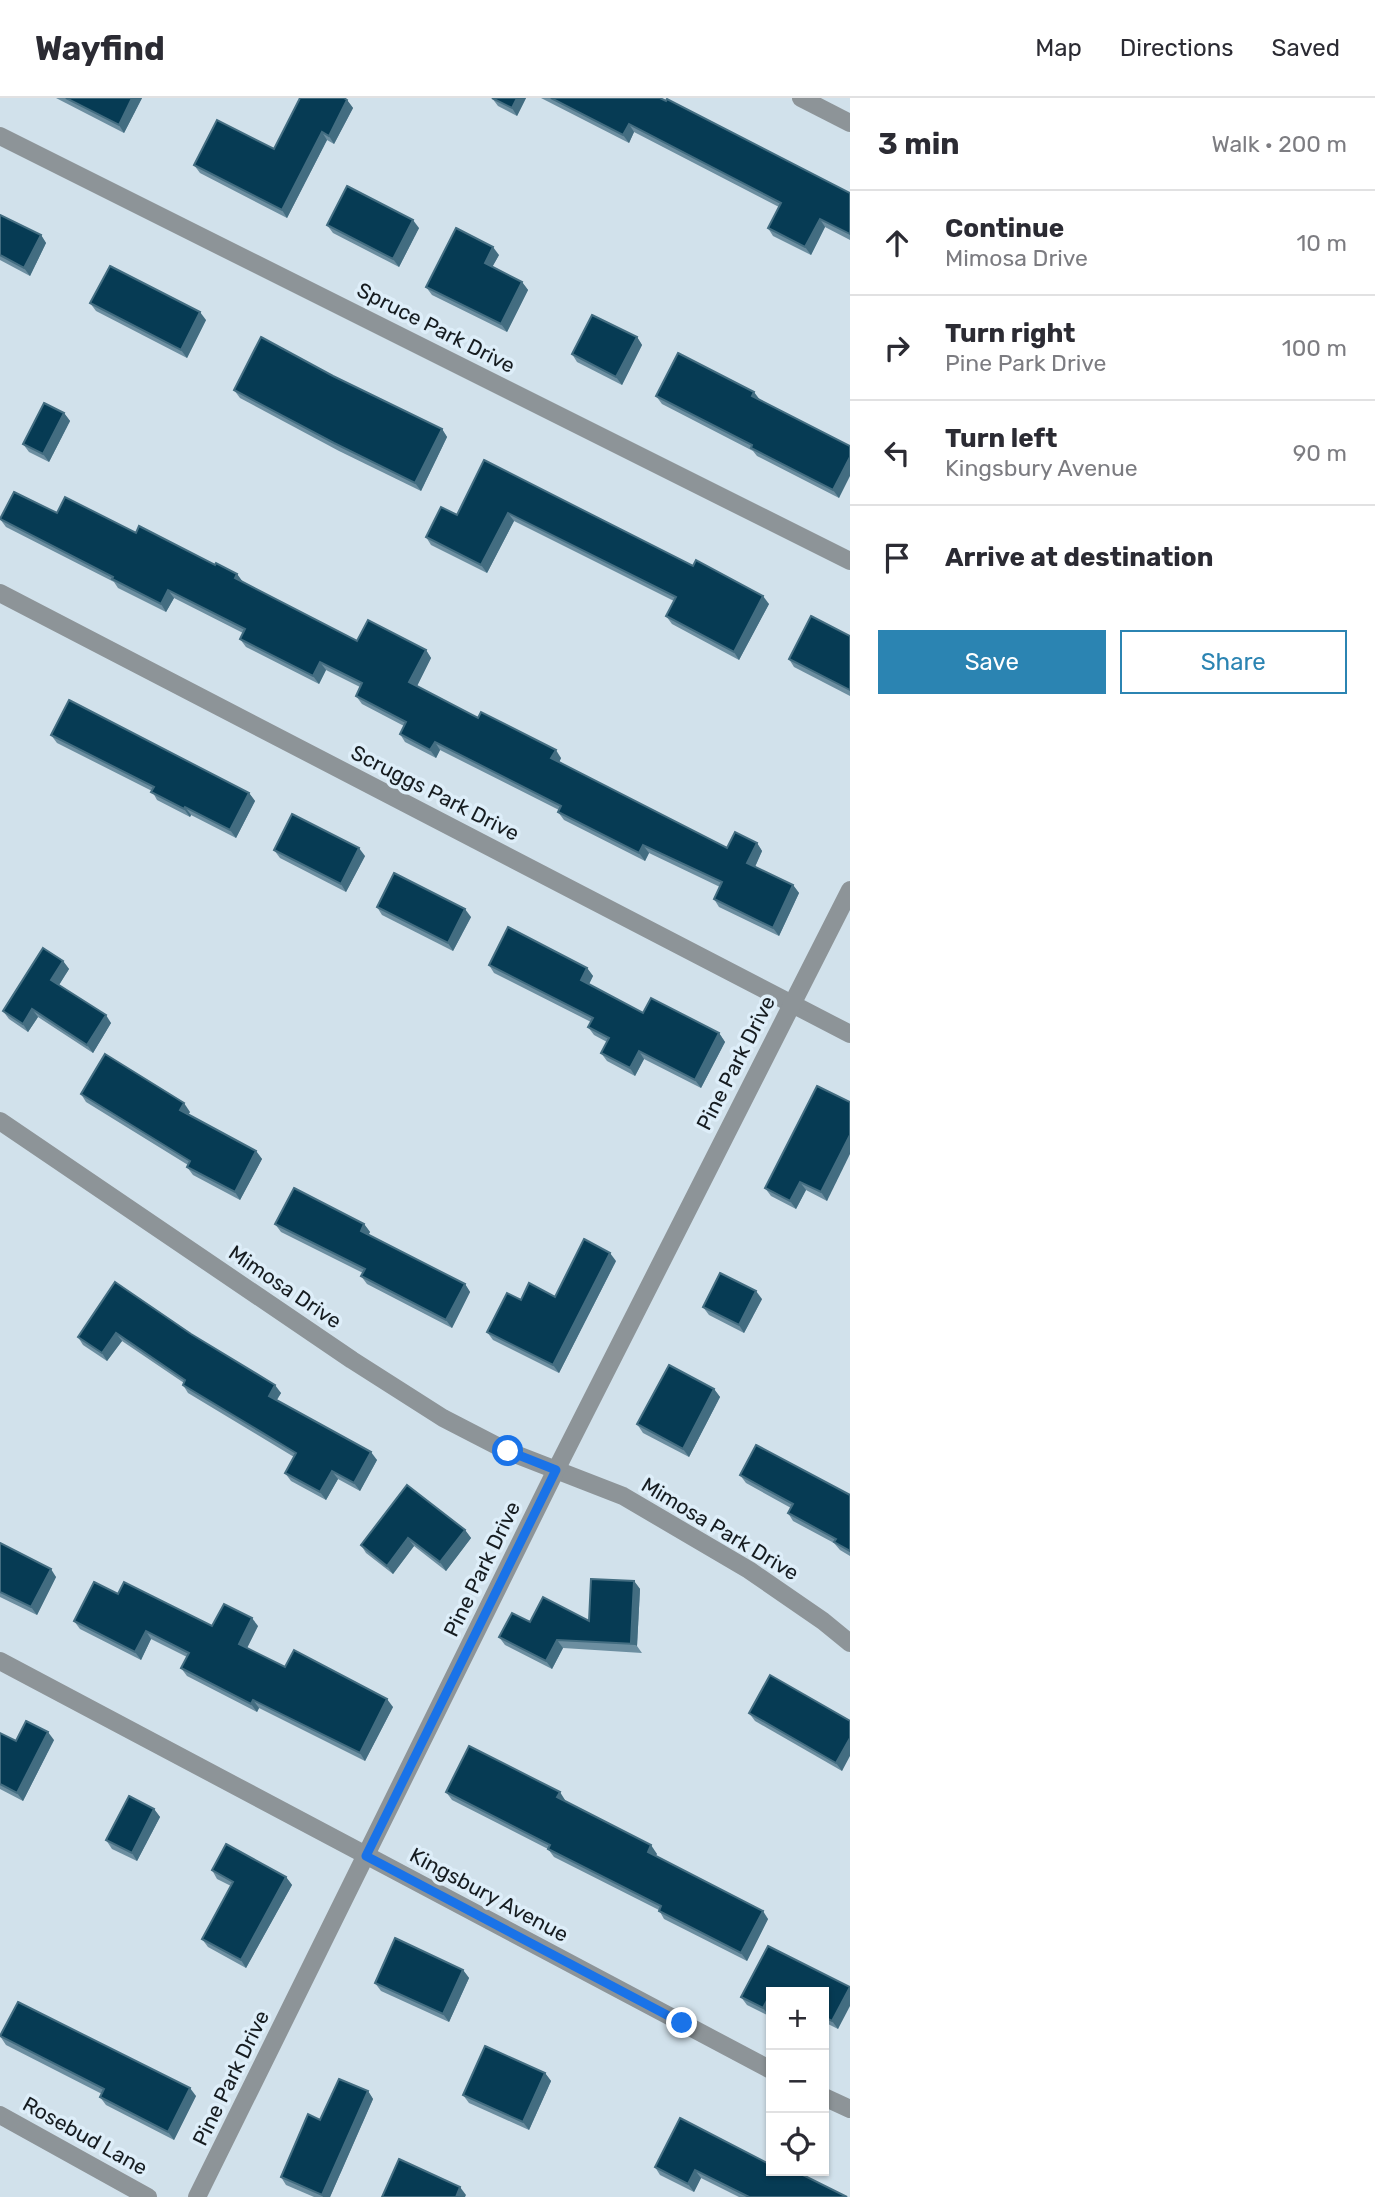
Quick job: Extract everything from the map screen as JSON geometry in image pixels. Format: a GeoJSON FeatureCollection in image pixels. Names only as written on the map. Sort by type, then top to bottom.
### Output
{"type":"FeatureCollection","features":[{"type":"Feature","properties":{"kind":"street"},"geometry":{"type":"LineString","coordinates":[[801,98],[850,124]]}},
{"type":"Feature","properties":{"kind":"street","name":"Spruce Park Drive"},"geometry":{"type":"LineString","coordinates":[[0,136],[850,561]]}},
{"type":"Feature","properties":{"kind":"street","name":"Scruggs Park Drive"},"geometry":{"type":"LineString","coordinates":[[0,593],[850,1034]]}},
{"type":"Feature","properties":{"kind":"street","name":"Pine Park Drive"},"geometry":{"type":"LineString","coordinates":[[197,2197],[556,1470],[850,890]]}},
{"type":"Feature","properties":{"kind":"street","name":"Mimosa Drive"},"geometry":{"type":"LineString","coordinates":[[0,1121],[352,1360],[443,1418],[508,1451],[556,1470]]}},
{"type":"Feature","properties":{"kind":"street","name":"Mimosa Park Drive"},"geometry":{"type":"LineString","coordinates":[[556,1470],[623,1496],[737,1563],[824,1621],[850,1643]]}},
{"type":"Feature","properties":{"kind":"street","name":"Kingsbury Avenue"},"geometry":{"type":"LineString","coordinates":[[0,1661],[766,2067]]}},
{"type":"Feature","properties":{"kind":"street"},"geometry":{"type":"LineString","coordinates":[[829,2099],[850,2109]]}},
{"type":"Feature","properties":{"kind":"street","name":"Rosebud Lane"},"geometry":{"type":"LineString","coordinates":[[0,2115],[149,2197]]}},
{"type":"Feature","properties":{"kind":"building"},"geometry":{"type":"Polygon","coordinates":[[[66,98],[132,98],[119,125],[66,98]]]}},
{"type":"Feature","properties":{"kind":"building"},"geometry":{"type":"Polygon","coordinates":[[[300,98],[347,100],[329,136],[322,132],[282,210],[194,165],[217,120],[274,149],[300,98]]]}},
{"type":"Feature","properties":{"kind":"building"},"geometry":{"type":"Polygon","coordinates":[[[492,98],[517,98],[512,108],[492,98]]]}},
{"type":"Feature","properties":{"kind":"building"},"geometry":{"type":"Polygon","coordinates":[[[551,98],[667,99],[850,193],[850,234],[820,219],[805,247],[768,228],[781,203],[629,124],[623,135],[551,98]]]}},
{"type":"Feature","properties":{"kind":"building"},"geometry":{"type":"Polygon","coordinates":[[[347,186],[413,220],[393,259],[327,225],[347,186]]]}},
{"type":"Feature","properties":{"kind":"building"},"geometry":{"type":"Polygon","coordinates":[[[0,215],[41,235],[24,268],[0,255],[0,215]]]}},
{"type":"Feature","properties":{"kind":"building"},"geometry":{"type":"Polygon","coordinates":[[[456,228],[493,247],[485,263],[522,282],[501,324],[426,287],[456,228]]]}},
{"type":"Feature","properties":{"kind":"building"},"geometry":{"type":"Polygon","coordinates":[[[110,266],[200,312],[181,350],[90,303],[110,266]]]}},
{"type":"Feature","properties":{"kind":"building"},"geometry":{"type":"Polygon","coordinates":[[[592,315],[637,337],[616,377],[572,354],[592,315]]]}},
{"type":"Feature","properties":{"kind":"building"},"geometry":{"type":"Polygon","coordinates":[[[261,337],[333,376],[442,429],[415,483],[234,390],[261,337]]]}},
{"type":"Feature","properties":{"kind":"building"},"geometry":{"type":"Polygon","coordinates":[[[678,353],[754,392],[752,396],[850,446],[850,457],[833,490],[656,396],[678,353]]]}},
{"type":"Feature","properties":{"kind":"building"},"geometry":{"type":"Polygon","coordinates":[[[44,403],[64,413],[43,454],[23,444],[44,403]]]}},
{"type":"Feature","properties":{"kind":"building"},"geometry":{"type":"Polygon","coordinates":[[[484,460],[693,566],[696,560],[763,596],[734,652],[666,616],[676,597],[508,513],[481,565],[426,537],[441,507],[457,515],[484,460]]]}},
{"type":"Feature","properties":{"kind":"building"},"geometry":{"type":"Polygon","coordinates":[[[14,492],[57,513],[65,497],[136,533],[139,526],[237,574],[235,578],[357,641],[368,620],[426,650],[409,682],[478,718],[481,712],[556,750],[551,758],[727,848],[735,832],[757,843],[747,863],[793,885],[773,928],[714,899],[722,882],[643,845],[639,853],[558,812],[561,806],[435,742],[430,750],[400,734],[406,722],[356,696],[362,683],[320,662],[313,676],[240,639],[245,629],[168,590],[161,604],[0,519],[14,492]]]}},
{"type":"Feature","properties":{"kind":"building"},"geometry":{"type":"Polygon","coordinates":[[[811,616],[850,636],[850,690],[789,659],[811,616]]]}},
{"type":"Feature","properties":{"kind":"building"},"geometry":{"type":"Polygon","coordinates":[[[69,700],[249,793],[230,830],[151,792],[154,787],[51,735],[69,700]]]}},
{"type":"Feature","properties":{"kind":"building"},"geometry":{"type":"Polygon","coordinates":[[[292,814],[359,848],[341,884],[274,850],[292,814]]]}},
{"type":"Feature","properties":{"kind":"building"},"geometry":{"type":"Polygon","coordinates":[[[394,873],[465,909],[448,943],[377,907],[394,873]]]}},
{"type":"Feature","properties":{"kind":"building"},"geometry":{"type":"Polygon","coordinates":[[[508,927],[587,968],[581,980],[643,1013],[651,998],[719,1033],[695,1080],[639,1051],[630,1068],[601,1053],[609,1038],[588,1027],[593,1018],[489,965],[508,927]]]}},
{"type":"Feature","properties":{"kind":"building"},"geometry":{"type":"Polygon","coordinates":[[[43,948],[63,961],[51,980],[106,1015],[87,1045],[32,1009],[23,1024],[3,1011],[43,948]]]}},
{"type":"Feature","properties":{"kind":"building"},"geometry":{"type":"Polygon","coordinates":[[[105,1054],[184,1103],[180,1110],[256,1151],[235,1192],[187,1167],[190,1161],[81,1094],[105,1054]]]}},
{"type":"Feature","properties":{"kind":"building"},"geometry":{"type":"Polygon","coordinates":[[[817,1086],[850,1102],[850,1135],[821,1192],[800,1182],[790,1201],[765,1188],[817,1086]]]}},
{"type":"Feature","properties":{"kind":"building"},"geometry":{"type":"Polygon","coordinates":[[[294,1188],[364,1224],[361,1231],[465,1284],[446,1320],[361,1276],[365,1269],[275,1224],[294,1188]]]}},
{"type":"Feature","properties":{"kind":"building"},"geometry":{"type":"Polygon","coordinates":[[[584,1239],[610,1253],[553,1365],[487,1332],[507,1293],[521,1300],[529,1283],[555,1297],[584,1239]]]}},
{"type":"Feature","properties":{"kind":"building"},"geometry":{"type":"Polygon","coordinates":[[[720,1273],[756,1291],[739,1325],[703,1307],[720,1273]]]}},
{"type":"Feature","properties":{"kind":"building"},"geometry":{"type":"Polygon","coordinates":[[[115,1282],[191,1334],[275,1385],[269,1396],[371,1452],[354,1483],[332,1471],[320,1492],[285,1473],[296,1453],[183,1385],[185,1380],[116,1333],[102,1353],[78,1337],[115,1282]]]}},
{"type":"Feature","properties":{"kind":"building"},"geometry":{"type":"Polygon","coordinates":[[[669,1365],[714,1389],[683,1449],[637,1424],[669,1365]]]}},
{"type":"Feature","properties":{"kind":"building"},"geometry":{"type":"Polygon","coordinates":[[[756,1445],[850,1495],[850,1551],[834,1542],[836,1539],[788,1513],[793,1504],[740,1475],[756,1445]]]}},
{"type":"Feature","properties":{"kind":"building"},"geometry":{"type":"Polygon","coordinates":[[[407,1485],[465,1530],[440,1562],[408,1538],[387,1566],[361,1545],[407,1485]]]}},
{"type":"Feature","properties":{"kind":"building"},"geometry":{"type":"Polygon","coordinates":[[[0,1543],[51,1569],[31,1607],[0,1592],[0,1543]]]}},
{"type":"Feature","properties":{"kind":"building"},"geometry":{"type":"Polygon","coordinates":[[[591,1579],[634,1581],[631,1642],[636,1644],[557,1640],[546,1661],[499,1637],[512,1613],[530,1622],[543,1597],[589,1621],[591,1579]]]}},
{"type":"Feature","properties":{"kind":"building"},"geometry":{"type":"Polygon","coordinates":[[[94,1582],[118,1594],[124,1582],[212,1626],[224,1604],[252,1618],[239,1644],[285,1667],[294,1650],[387,1699],[360,1753],[253,1700],[251,1704],[181,1668],[189,1653],[146,1631],[135,1652],[74,1621],[94,1582]]]}},
{"type":"Feature","properties":{"kind":"building"},"geometry":{"type":"Polygon","coordinates":[[[770,1675],[850,1721],[850,1738],[836,1763],[749,1713],[770,1675]]]}},
{"type":"Feature","properties":{"kind":"building"},"geometry":{"type":"Polygon","coordinates":[[[26,1721],[48,1732],[17,1793],[0,1784],[0,1733],[16,1741],[26,1721]]]}},
{"type":"Feature","properties":{"kind":"building"},"geometry":{"type":"Polygon","coordinates":[[[469,1746],[560,1792],[557,1797],[651,1845],[648,1852],[763,1911],[741,1953],[659,1911],[661,1906],[548,1849],[550,1845],[446,1792],[469,1746]]]}},
{"type":"Feature","properties":{"kind":"building"},"geometry":{"type":"Polygon","coordinates":[[[129,1796],[154,1809],[132,1853],[106,1840],[129,1796]]]}},
{"type":"Feature","properties":{"kind":"building"},"geometry":{"type":"Polygon","coordinates":[[[226,1844],[286,1877],[241,1960],[202,1939],[233,1882],[212,1870],[226,1844]]]}},
{"type":"Feature","properties":{"kind":"building"},"geometry":{"type":"Polygon","coordinates":[[[395,1938],[463,1970],[443,2014],[375,1983],[395,1938]]]}},
{"type":"Feature","properties":{"kind":"building"},"geometry":{"type":"Polygon","coordinates":[[[768,1946],[850,1987],[832,2021],[829,2020],[829,1987],[766,1987],[766,2002],[763,2008],[741,1997],[768,1946]]]}},
{"type":"Feature","properties":{"kind":"building"},"geometry":{"type":"Polygon","coordinates":[[[18,2002],[190,2088],[168,2132],[100,2097],[104,2089],[0,2036],[18,2002]]]}},
{"type":"Feature","properties":{"kind":"building"},"geometry":{"type":"Polygon","coordinates":[[[485,2046],[545,2073],[523,2122],[463,2095],[485,2046]]]}},
{"type":"Feature","properties":{"kind":"building"},"geometry":{"type":"Polygon","coordinates":[[[339,2079],[368,2091],[322,2195],[281,2177],[308,2114],[320,2120],[339,2079]]]}},
{"type":"Feature","properties":{"kind":"building"},"geometry":{"type":"Polygon","coordinates":[[[680,2118],[766,2162],[766,2176],[805,2176],[847,2197],[749,2197],[695,2170],[688,2184],[655,2167],[680,2118]]]}},
{"type":"Feature","properties":{"kind":"building"},"geometry":{"type":"Polygon","coordinates":[[[399,2159],[460,2187],[456,2197],[382,2197],[399,2159]]]}},
{"type":"Feature","properties":{"kind":"route"},"geometry":{"type":"LineString","coordinates":[[508,1451],[556,1470],[366,1856],[682,2023]]}}]}
